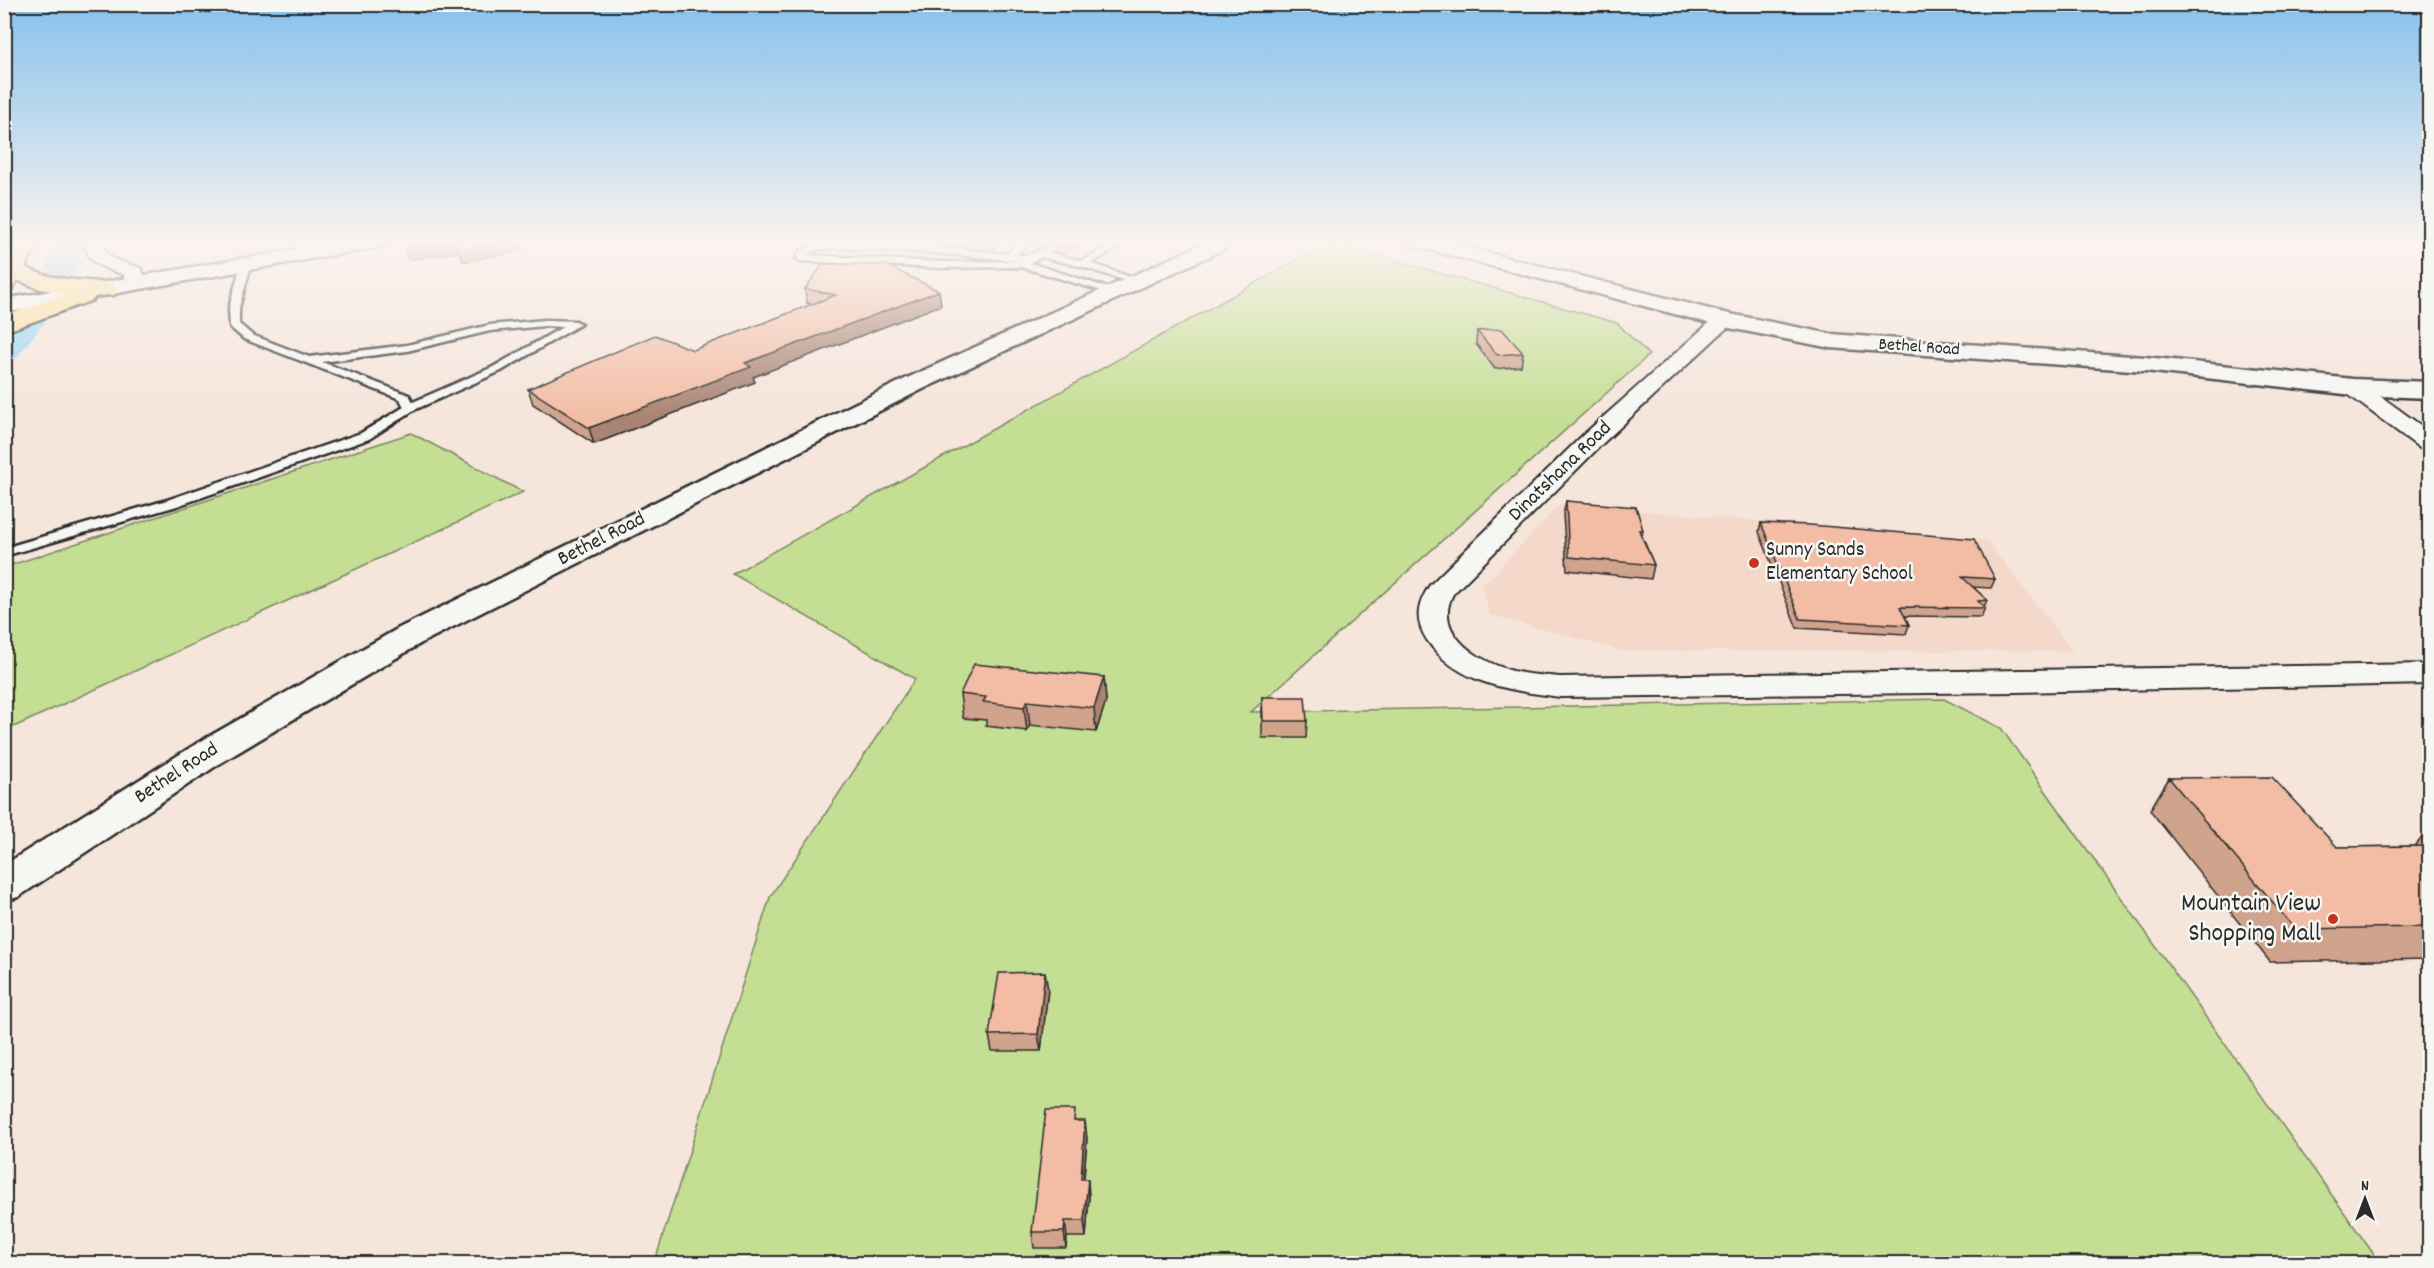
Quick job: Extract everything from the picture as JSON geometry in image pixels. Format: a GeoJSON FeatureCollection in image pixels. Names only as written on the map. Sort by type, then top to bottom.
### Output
{"type":"FeatureCollection","features":[{"type":"Feature","properties":{"kind":"main road"},"geometry":{"type":"LineString","coordinates":[[4,325],[30,313],[71,300]]}},
{"type":"Feature","properties":{"kind":"street"},"geometry":{"type":"LineString","coordinates":[[4,306],[41,300]]}},
{"type":"Feature","properties":{"kind":"street","name":"Bethel Road"},"geometry":{"type":"LineString","coordinates":[[4,886],[209,753],[411,635],[916,383],[1099,300]]}},
{"type":"Feature","properties":{"kind":"street","name":"Bethel Road"},"geometry":{"type":"LineString","coordinates":[[1647,300],[1724,320],[1831,341],[2145,364],[2353,387],[2430,390]]}},
{"type":"Feature","properties":{"kind":"street","name":"Dinatshana Road"},"geometry":{"type":"LineString","coordinates":[[1724,320],[1592,440],[1440,591],[1432,607],[1434,621],[1441,641],[1464,660],[1501,678],[1560,687],[2016,682],[2430,674]]}},
{"type":"Feature","properties":{"kind":"street"},"geometry":{"type":"LineString","coordinates":[[2353,387],[2430,444]]}},
{"type":"Feature","properties":{"kind":"lane"},"geometry":{"type":"LineString","coordinates":[[236,300],[234,325],[248,337],[405,397],[410,408]]}},
{"type":"Feature","properties":{"kind":"lane"},"geometry":{"type":"LineString","coordinates":[[4,552],[172,503],[365,435],[410,408],[497,369],[576,324],[545,323],[490,328],[407,348],[308,360]]}},
{"type":"Feature","properties":{"kind":"shaded area","name":"Sunny Sands Elementary School"},"geometry":{"type":"Polygon","coordinates":[[[1560,504],[1986,540],[2073,651],[1622,651],[1490,615],[1482,586],[1560,504]]]}},
{"type":"Feature","properties":{"kind":"green space"},"geometry":{"type":"Polygon","coordinates":[[[1225,300],[1536,300],[1617,323],[1649,355],[1251,712],[1944,699],[2001,728],[2380,1263],[654,1264],[770,897],[915,679],[733,574],[1225,300]]]}},
{"type":"Feature","properties":{"kind":"green space"},"geometry":{"type":"Polygon","coordinates":[[[411,433],[523,492],[5,731],[5,567],[411,433]]]}},
{"type":"Feature","properties":{"kind":"building"},"geometry":{"type":"Polygon","coordinates":[[[823,300],[914,300],[745,363],[751,367],[589,428],[528,389],[655,335],[693,350],[823,300]]]}},
{"type":"Feature","properties":{"kind":"building"},"geometry":{"type":"Polygon","coordinates":[[[1502,329],[1523,353],[1497,355],[1477,331],[1502,329]]]}},
{"type":"Feature","properties":{"kind":"building"},"geometry":{"type":"Polygon","coordinates":[[[1566,501],[1636,507],[1643,530],[1639,530],[1654,565],[1569,557],[1566,501]]]}},
{"type":"Feature","properties":{"kind":"building"},"geometry":{"type":"Polygon","coordinates":[[[1761,523],[1974,539],[1995,579],[1962,577],[1987,600],[1978,601],[1985,608],[1900,607],[1909,625],[1800,619],[1761,523]]]}},
{"type":"Feature","properties":{"kind":"building"},"geometry":{"type":"Polygon","coordinates":[[[974,664],[1104,677],[1094,708],[1027,701],[1024,707],[983,702],[986,697],[960,694],[974,664]]]}},
{"type":"Feature","properties":{"kind":"building"},"geometry":{"type":"Polygon","coordinates":[[[1262,697],[1305,697],[1307,721],[1263,721],[1262,697]]]}},
{"type":"Feature","properties":{"kind":"building"},"geometry":{"type":"Polygon","coordinates":[[[2272,777],[2337,847],[2430,846],[2430,927],[2295,929],[2169,778],[2272,777]]]}},
{"type":"Feature","properties":{"kind":"building"},"geometry":{"type":"Polygon","coordinates":[[[1045,972],[1038,1034],[989,1035],[999,973],[1045,972]]]}},
{"type":"Feature","properties":{"kind":"building"},"geometry":{"type":"Polygon","coordinates":[[[1046,1110],[1075,1110],[1074,1121],[1085,1121],[1081,1179],[1088,1179],[1084,1221],[1065,1221],[1064,1232],[1032,1232],[1046,1110]]]}},
{"type":"Feature","properties":{"kind":"waterway"},"geometry":{"type":"LineString","coordinates":[[4,351],[28,322]]}},
{"type":"Feature","properties":{"kind":"place","name":"Sunny Sands Elementary School"},"geometry":{"type":"Point","coordinates":[1754,563]}},
{"type":"Feature","properties":{"kind":"place","name":"Mountain View Shopping Mall"},"geometry":{"type":"Point","coordinates":[2333,919]}}]}
